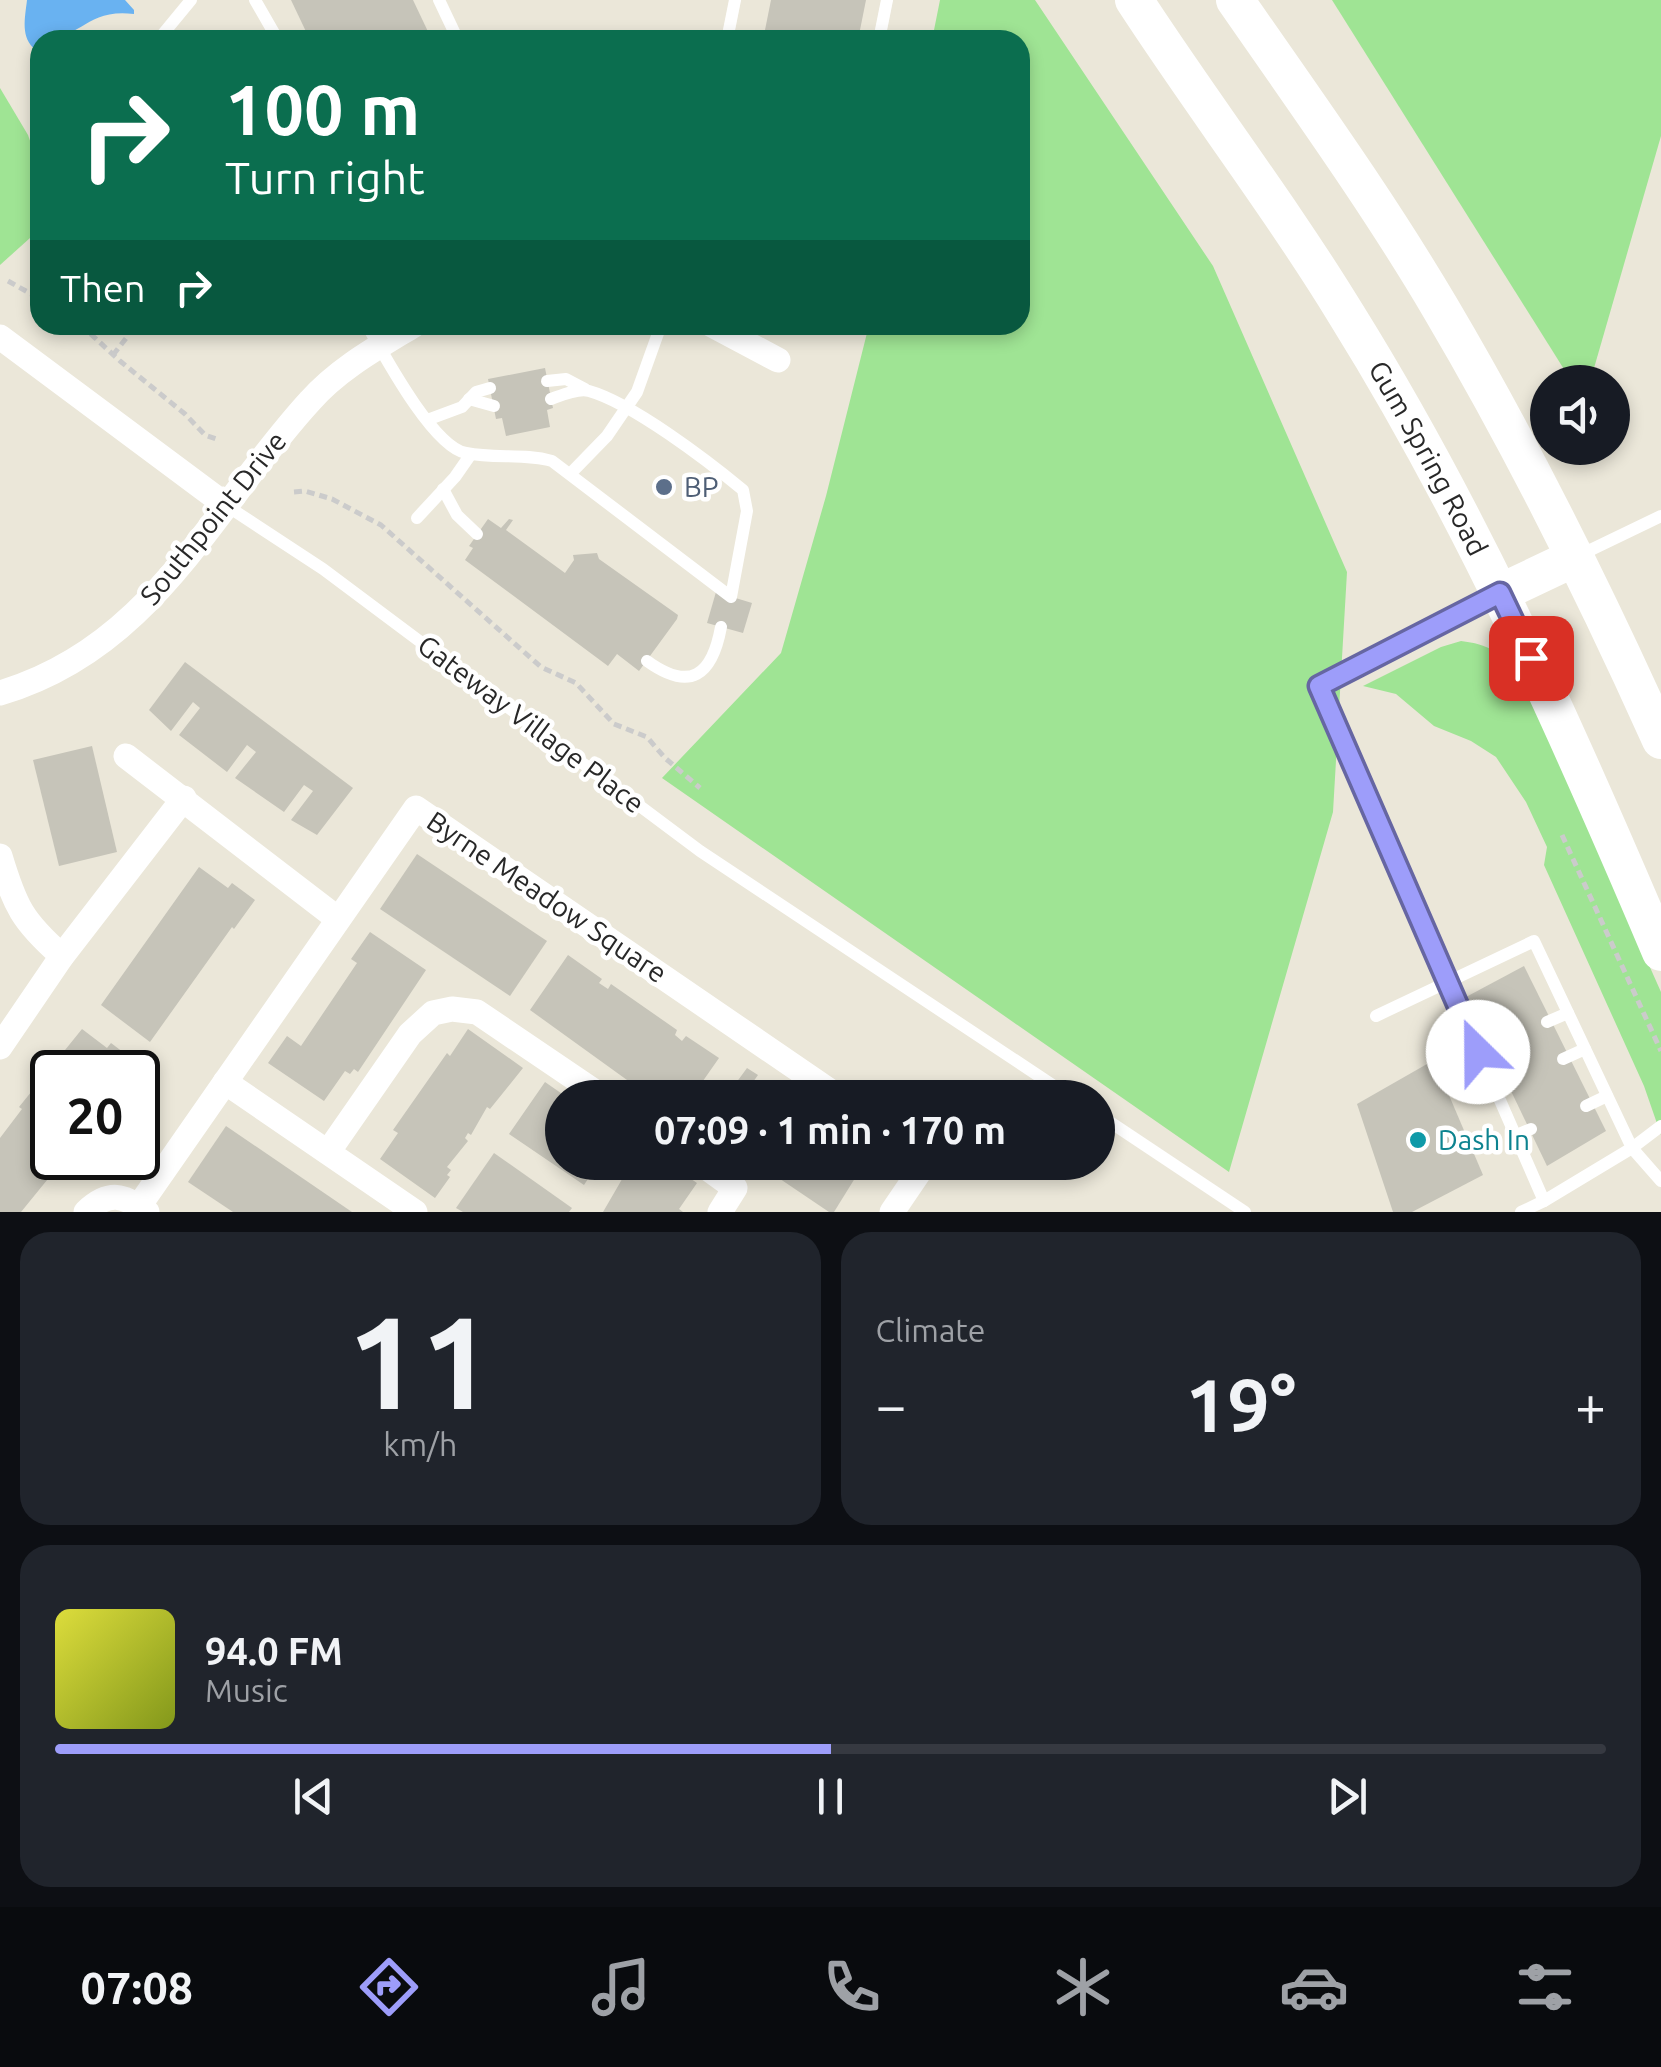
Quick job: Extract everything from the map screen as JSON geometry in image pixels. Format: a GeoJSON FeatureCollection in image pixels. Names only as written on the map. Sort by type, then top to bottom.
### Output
{"type":"FeatureCollection","features":[{"type":"Feature","properties":{"kind":"main road","name":"Gum Spring Road"},"geometry":{"type":"LineString","coordinates":[[1134,0],[1346,313],[1460,512],[1577,755],[1661,952]]}},
{"type":"Feature","properties":{"kind":"main road"},"geometry":{"type":"LineString","coordinates":[[1235,0],[1346,161],[1440,308],[1576,557],[1661,740]]}},
{"type":"Feature","properties":{"kind":"main road"},"geometry":{"type":"LineString","coordinates":[[1500,593],[1576,557]]}},
{"type":"Feature","properties":{"kind":"street"},"geometry":{"type":"LineString","coordinates":[[731,335],[778,360]]}},
{"type":"Feature","properties":{"kind":"street","name":"Southpoint Drive"},"geometry":{"type":"LineString","coordinates":[[0,692],[55,671],[116,632],[160,590],[309,401],[373,336]]}},
{"type":"Feature","properties":{"kind":"street","name":"Gateway Village Place"},"geometry":{"type":"LineString","coordinates":[[0,337],[226,506]]}},
{"type":"Feature","properties":{"kind":"street"},"geometry":{"type":"LineString","coordinates":[[126,756],[338,919]]}},
{"type":"Feature","properties":{"kind":"street"},"geometry":{"type":"LineString","coordinates":[[0,1046],[62,956],[184,798]]}},
{"type":"Feature","properties":{"kind":"street","name":"Byrne Meadow Square"},"geometry":{"type":"LineString","coordinates":[[143,1209],[225,1082],[416,808],[814,1080]]}},
{"type":"Feature","properties":{"kind":"street"},"geometry":{"type":"LineString","coordinates":[[0,856],[13,900],[32,930],[62,956]]}},
{"type":"Feature","properties":{"kind":"street"},"geometry":{"type":"LineString","coordinates":[[328,1152],[410,1034],[433,1013],[452,1009],[477,1012],[577,1080]]}},
{"type":"Feature","properties":{"kind":"street"},"geometry":{"type":"LineString","coordinates":[[225,1082],[415,1212]]}},
{"type":"Feature","properties":{"kind":"street"},"geometry":{"type":"LineString","coordinates":[[720,1212],[735,1188],[724,1180]]}},
{"type":"Feature","properties":{"kind":"street"},"geometry":{"type":"LineString","coordinates":[[892,1212],[914,1180]]}},
{"type":"Feature","properties":{"kind":"street"},"geometry":{"type":"LineString","coordinates":[[86,1212],[98,1200],[112,1197],[128,1198],[143,1209]]}},
{"type":"Feature","properties":{"kind":"lane"},"geometry":{"type":"LineString","coordinates":[[166,30],[191,0]]}},
{"type":"Feature","properties":{"kind":"lane"},"geometry":{"type":"LineString","coordinates":[[255,0],[272,30]]}},
{"type":"Feature","properties":{"kind":"lane"},"geometry":{"type":"LineString","coordinates":[[440,0],[454,30]]}},
{"type":"Feature","properties":{"kind":"lane"},"geometry":{"type":"LineString","coordinates":[[729,30],[735,0]]}},
{"type":"Feature","properties":{"kind":"lane"},"geometry":{"type":"LineString","coordinates":[[882,30],[887,0]]}},
{"type":"Feature","properties":{"kind":"lane"},"geometry":{"type":"LineString","coordinates":[[570,473],[626,409],[644,377],[658,335]]}},
{"type":"Feature","properties":{"kind":"lane"},"geometry":{"type":"LineString","coordinates":[[373,336],[446,444],[471,454],[533,456],[552,461],[731,597],[747,511],[742,490],[626,409],[566,380],[548,381]]}},
{"type":"Feature","properties":{"kind":"lane"},"geometry":{"type":"LineString","coordinates":[[428,420],[462,406],[476,392],[490,388]]}},
{"type":"Feature","properties":{"kind":"lane"},"geometry":{"type":"LineString","coordinates":[[551,399],[585,389]]}},
{"type":"Feature","properties":{"kind":"lane"},"geometry":{"type":"LineString","coordinates":[[469,399],[494,406]]}},
{"type":"Feature","properties":{"kind":"lane"},"geometry":{"type":"LineString","coordinates":[[417,518],[471,454]]}},
{"type":"Feature","properties":{"kind":"lane"},"geometry":{"type":"LineString","coordinates":[[443,489],[456,515],[477,534]]}},
{"type":"Feature","properties":{"kind":"lane","name":"Gateway Village Place"},"geometry":{"type":"LineString","coordinates":[[226,506],[323,569],[700,851],[1045,1080]]}},
{"type":"Feature","properties":{"kind":"lane"},"geometry":{"type":"LineString","coordinates":[[1576,557],[1661,516]]}},
{"type":"Feature","properties":{"kind":"lane"},"geometry":{"type":"LineString","coordinates":[[1500,593],[1319,686],[1544,1201]]}},
{"type":"Feature","properties":{"kind":"lane"},"geometry":{"type":"LineString","coordinates":[[647,660],[684,679],[706,669],[721,627]]}},
{"type":"Feature","properties":{"kind":"lane"},"geometry":{"type":"LineString","coordinates":[[1376,1016],[1534,941],[1632,1148],[1661,1181]]}},
{"type":"Feature","properties":{"kind":"lane"},"geometry":{"type":"LineString","coordinates":[[1547,1022],[1568,1013]]}},
{"type":"Feature","properties":{"kind":"lane"},"geometry":{"type":"LineString","coordinates":[[1478,1052],[1492,1046]]}},
{"type":"Feature","properties":{"kind":"lane"},"geometry":{"type":"LineString","coordinates":[[1563,1059],[1585,1049]]}},
{"type":"Feature","properties":{"kind":"lane"},"geometry":{"type":"LineString","coordinates":[[1493,1089],[1508,1083]]}},
{"type":"Feature","properties":{"kind":"lane"},"geometry":{"type":"LineString","coordinates":[[1586,1106],[1607,1096]]}},
{"type":"Feature","properties":{"kind":"lane"},"geometry":{"type":"LineString","coordinates":[[1115,1125],[1245,1212]]}},
{"type":"Feature","properties":{"kind":"lane"},"geometry":{"type":"LineString","coordinates":[[1521,1212],[1632,1148],[1661,1126]]}},
{"type":"Feature","properties":{"kind":"lane"},"geometry":{"type":"LineString","coordinates":[[1514,1136],[1531,1129]]}},
{"type":"Feature","properties":{"kind":"path"},"geometry":{"type":"LineString","coordinates":[[8,281],[30,294]]}},
{"type":"Feature","properties":{"kind":"path"},"geometry":{"type":"LineString","coordinates":[[92,335],[205,435],[220,440]]}},
{"type":"Feature","properties":{"kind":"path"},"geometry":{"type":"LineString","coordinates":[[113,355],[126,335]]}},
{"type":"Feature","properties":{"kind":"path"},"geometry":{"type":"LineString","coordinates":[[294,492],[332,499],[381,525],[541,667],[576,683],[614,724],[647,737],[700,788]]}},
{"type":"Feature","properties":{"kind":"path"},"geometry":{"type":"LineString","coordinates":[[1562,835],[1661,1052]]}},
{"type":"Feature","properties":{"kind":"green space"},"geometry":{"type":"Polygon","coordinates":[[[940,0],[1035,0],[1213,266],[1347,572],[1333,812],[1229,1172],[1115,1093],[1115,1080],[1097,1080],[662,778],[781,653],[866,335],[1030,335],[1030,30],[934,30],[940,0]]]}},
{"type":"Feature","properties":{"kind":"green space"},"geometry":{"type":"Polygon","coordinates":[[[1332,0],[1661,0],[1661,136],[1595,365],[1561,365],[1332,0]]]}},
{"type":"Feature","properties":{"kind":"green space"},"geometry":{"type":"Polygon","coordinates":[[[0,88],[30,141],[30,238],[0,265],[0,88]]]}},
{"type":"Feature","properties":{"kind":"green space"},"geometry":{"type":"Polygon","coordinates":[[[1461,641],[1494,651],[1519,673],[1661,992],[1661,1135],[1644,1086],[1544,865],[1547,847],[1526,802],[1496,757],[1471,741],[1434,726],[1396,694],[1363,686],[1461,641]]]}},
{"type":"Feature","properties":{"kind":"water"},"geometry":{"type":"Polygon","coordinates":[[[27,0],[125,0],[134,10],[134,14],[105,16],[75,30],[30,30],[30,43],[25,21],[27,0]]]}},
{"type":"Feature","properties":{"kind":"building"},"geometry":{"type":"Polygon","coordinates":[[[291,0],[413,0],[427,30],[305,30],[291,0]]]}},
{"type":"Feature","properties":{"kind":"building"},"geometry":{"type":"Polygon","coordinates":[[[771,0],[866,0],[860,30],[765,30],[771,0]]]}},
{"type":"Feature","properties":{"kind":"building"},"geometry":{"type":"Polygon","coordinates":[[[545,368],[553,408],[547,410],[550,427],[506,436],[502,418],[496,419],[488,379],[545,368]]]}},
{"type":"Feature","properties":{"kind":"building"},"geometry":{"type":"Polygon","coordinates":[[[488,519],[501,528],[509,519],[513,520],[506,530],[565,573],[573,555],[597,553],[599,559],[678,615],[639,671],[617,654],[608,666],[465,560],[473,548],[469,546],[488,519]]]}},
{"type":"Feature","properties":{"kind":"building"},"geometry":{"type":"Polygon","coordinates":[[[716,592],[752,603],[743,633],[707,623],[716,592]]]}},
{"type":"Feature","properties":{"kind":"building"},"geometry":{"type":"Polygon","coordinates":[[[185,662],[353,788],[317,835],[291,820],[313,791],[304,785],[284,812],[235,778],[256,752],[247,745],[227,772],[179,735],[200,708],[193,702],[171,731],[149,710],[185,662]]]}},
{"type":"Feature","properties":{"kind":"building"},"geometry":{"type":"Polygon","coordinates":[[[92,746],[117,852],[59,866],[33,760],[92,746]]]}},
{"type":"Feature","properties":{"kind":"building"},"geometry":{"type":"Polygon","coordinates":[[[417,854],[547,941],[510,996],[380,909],[417,854]]]}},
{"type":"Feature","properties":{"kind":"building"},"geometry":{"type":"Polygon","coordinates":[[[199,867],[228,888],[232,883],[255,900],[150,1042],[101,1005],[199,867]]]}},
{"type":"Feature","properties":{"kind":"building"},"geometry":{"type":"Polygon","coordinates":[[[370,932],[426,970],[358,1072],[345,1071],[324,1101],[268,1063],[287,1036],[301,1046],[357,963],[351,959],[370,932]]]}},
{"type":"Feature","properties":{"kind":"building"},"geometry":{"type":"Polygon","coordinates":[[[568,955],[602,979],[599,983],[608,989],[611,984],[677,1030],[675,1035],[682,1041],[686,1036],[719,1058],[704,1080],[627,1080],[530,1010],[568,955]]]}},
{"type":"Feature","properties":{"kind":"building"},"geometry":{"type":"Polygon","coordinates":[[[1524,966],[1606,1131],[1547,1166],[1466,997],[1524,966]]]}},
{"type":"Feature","properties":{"kind":"building"},"geometry":{"type":"Polygon","coordinates":[[[82,1029],[107,1048],[111,1043],[120,1050],[65,1050],[82,1029]]]}},
{"type":"Feature","properties":{"kind":"building"},"geometry":{"type":"Polygon","coordinates":[[[468,1029],[523,1068],[490,1109],[487,1107],[471,1135],[468,1133],[468,1141],[447,1167],[450,1177],[435,1198],[380,1159],[398,1133],[393,1130],[468,1029]]]}},
{"type":"Feature","properties":{"kind":"building","name":"Dash In"},"geometry":{"type":"Polygon","coordinates":[[[1434,1060],[1483,1175],[1412,1212],[1393,1212],[1357,1104],[1434,1060]]]}},
{"type":"Feature","properties":{"kind":"building"},"geometry":{"type":"Polygon","coordinates":[[[747,1068],[758,1075],[754,1080],[738,1080],[747,1068]]]}},
{"type":"Feature","properties":{"kind":"building"},"geometry":{"type":"Polygon","coordinates":[[[545,1082],[545,1158],[509,1134],[545,1082]]]}},
{"type":"Feature","properties":{"kind":"building"},"geometry":{"type":"Polygon","coordinates":[[[30,1093],[30,1180],[47,1180],[21,1212],[0,1212],[0,1138],[22,1109],[19,1107],[30,1093]]]}},
{"type":"Feature","properties":{"kind":"building"},"geometry":{"type":"Polygon","coordinates":[[[226,1126],[352,1212],[233,1212],[188,1182],[226,1126]]]}},
{"type":"Feature","properties":{"kind":"building"},"geometry":{"type":"Polygon","coordinates":[[[494,1153],[572,1208],[569,1212],[463,1212],[456,1208],[494,1153]]]}},
{"type":"Feature","properties":{"kind":"building"},"geometry":{"type":"Polygon","coordinates":[[[622,1180],[697,1183],[679,1209],[683,1212],[603,1212],[622,1180]]]}},
{"type":"Feature","properties":{"kind":"building"},"geometry":{"type":"Polygon","coordinates":[[[782,1180],[854,1180],[834,1212],[782,1180]]]}},
{"type":"Feature","properties":{"kind":"place","name":"BP"},"geometry":{"type":"Point","coordinates":[664,487]}},
{"type":"Feature","properties":{"kind":"place","name":"Dash In"},"geometry":{"type":"Point","coordinates":[1418,1140]}},
{"type":"Feature","properties":{"kind":"route"},"geometry":{"type":"LineString","coordinates":[[1478,1052],[1319,686],[1500,593],[1531,658]]}}]}
